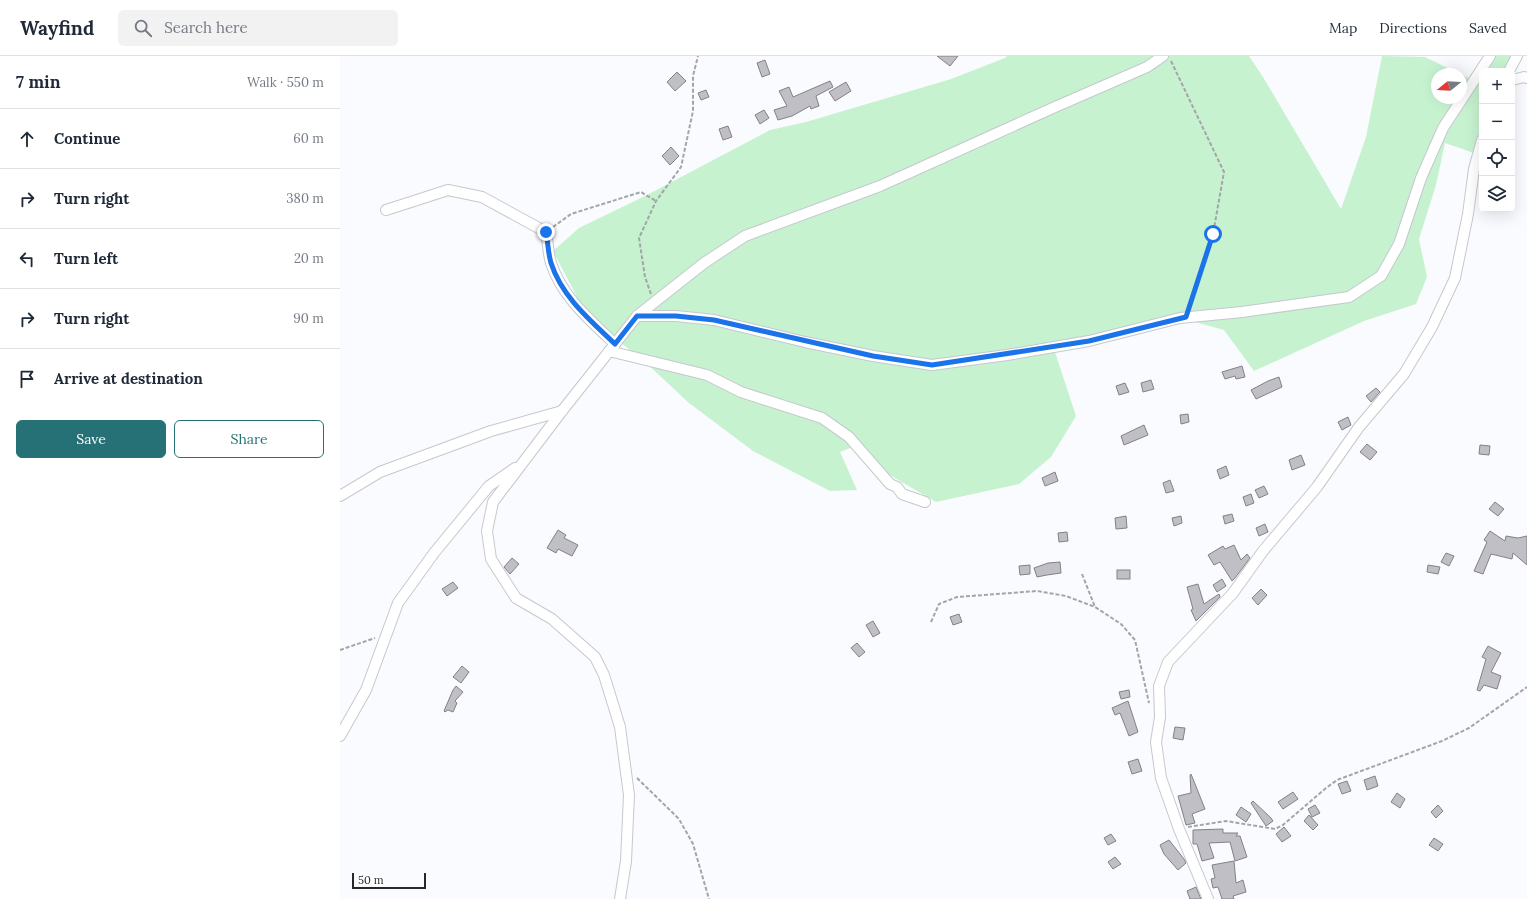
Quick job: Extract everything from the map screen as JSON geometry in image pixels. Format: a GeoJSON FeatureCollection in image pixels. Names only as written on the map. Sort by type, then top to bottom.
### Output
{"type":"FeatureCollection","features":[{"type":"Feature","properties":{"kind":"street"},"geometry":{"type":"LineString","coordinates":[[620,899],[626,861],[629,795],[620,727],[604,675],[595,657],[552,618],[516,598],[491,559],[487,531],[493,502],[637,316],[704,263],[745,236],[880,186],[1147,67],[1163,56]]}},
{"type":"Feature","properties":{"kind":"street"},"geometry":{"type":"LineString","coordinates":[[637,316],[676,316],[714,320],[873,356],[932,365],[1089,341],[1186,317],[1242,312],[1349,297],[1381,276],[1399,244],[1421,178],[1443,128],[1490,56]]}},
{"type":"Feature","properties":{"kind":"street"},"geometry":{"type":"LineString","coordinates":[[1511,68],[1517,56]]}},
{"type":"Feature","properties":{"kind":"street"},"geometry":{"type":"LineString","coordinates":[[1515,79],[1524,77],[1527,78]]}},
{"type":"Feature","properties":{"kind":"street"},"geometry":{"type":"LineString","coordinates":[[1208,899],[1179,829],[1161,778],[1156,742],[1160,717],[1159,686],[1168,662],[1233,593],[1263,551],[1316,487],[1359,427],[1404,374],[1432,327],[1455,278],[1468,214],[1474,169],[1479,151]]}},
{"type":"Feature","properties":{"kind":"street"},"geometry":{"type":"LineString","coordinates":[[386,210],[448,190],[482,197],[546,232],[551,262],[559,282],[580,312],[612,348],[707,375],[741,392],[822,418],[849,437],[890,484],[897,487],[902,494],[925,502]]}},
{"type":"Feature","properties":{"kind":"street"},"geometry":{"type":"LineString","coordinates":[[340,496],[380,472],[491,431],[562,411]]}},
{"type":"Feature","properties":{"kind":"street"},"geometry":{"type":"LineString","coordinates":[[340,736],[366,690],[398,603],[434,553],[489,486],[522,463]]}},
{"type":"Feature","properties":{"kind":"path"},"geometry":{"type":"LineString","coordinates":[[655,302],[645,277],[640,238],[656,201],[681,167],[694,111],[693,76],[698,56]]}},
{"type":"Feature","properties":{"kind":"path"},"geometry":{"type":"LineString","coordinates":[[1169,56],[1224,172],[1213,234],[1186,317]]}},
{"type":"Feature","properties":{"kind":"path"},"geometry":{"type":"LineString","coordinates":[[546,232],[571,214],[641,192],[656,201]]}},
{"type":"Feature","properties":{"kind":"path"},"geometry":{"type":"LineString","coordinates":[[1082,574],[1095,607]]}},
{"type":"Feature","properties":{"kind":"path"},"geometry":{"type":"LineString","coordinates":[[931,622],[939,604],[957,597],[1037,591],[1066,596],[1095,607],[1121,624],[1135,640],[1149,704]]}},
{"type":"Feature","properties":{"kind":"path"},"geometry":{"type":"LineString","coordinates":[[340,650],[387,634]]}},
{"type":"Feature","properties":{"kind":"path"},"geometry":{"type":"LineString","coordinates":[[1179,829],[1226,821],[1274,829],[1283,825],[1337,780],[1442,741],[1470,728],[1527,687]]}},
{"type":"Feature","properties":{"kind":"path"},"geometry":{"type":"LineString","coordinates":[[625,766],[679,819],[692,844],[709,899]]}},
{"type":"Feature","properties":{"kind":"green space"},"geometry":{"type":"Polygon","coordinates":[[[1007,56],[1249,56],[1341,209],[1366,137],[1382,56],[1425,57],[1448,68],[1431,68],[1431,104],[1467,104],[1467,77],[1474,81],[1479,73],[1479,155],[1445,143],[1436,185],[1419,239],[1427,277],[1416,304],[1364,321],[1254,371],[1224,330],[1191,321],[1053,346],[1076,416],[1051,457],[1019,484],[936,502],[876,467],[853,447],[840,452],[857,490],[830,491],[753,451],[689,403],[645,362],[587,316],[553,251],[579,228],[647,195],[770,130],[806,122],[951,79],[1007,56]]]}},
{"type":"Feature","properties":{"kind":"green space"},"geometry":{"type":"Polygon","coordinates":[[[1490,56],[1518,56],[1512,68],[1482,68],[1490,56]]]}},
{"type":"Feature","properties":{"kind":"building"},"geometry":{"type":"Polygon","coordinates":[[[937,56],[958,56],[950,66],[937,56]]]}},
{"type":"Feature","properties":{"kind":"building"},"geometry":{"type":"Polygon","coordinates":[[[765,60],[770,74],[762,77],[757,63],[765,60]]]}},
{"type":"Feature","properties":{"kind":"building"},"geometry":{"type":"Polygon","coordinates":[[[677,72],[686,81],[675,91],[667,82],[677,72]]]}},
{"type":"Feature","properties":{"kind":"building"},"geometry":{"type":"Polygon","coordinates":[[[830,81],[833,87],[816,96],[819,106],[811,109],[810,106],[792,116],[778,120],[774,110],[787,106],[779,91],[789,87],[793,97],[830,81]]]}},
{"type":"Feature","properties":{"kind":"building"},"geometry":{"type":"Polygon","coordinates":[[[846,82],[851,91],[835,101],[829,92],[846,82]]]}},
{"type":"Feature","properties":{"kind":"building"},"geometry":{"type":"Polygon","coordinates":[[[706,90],[709,97],[701,100],[698,93],[706,90]]]}},
{"type":"Feature","properties":{"kind":"building"},"geometry":{"type":"Polygon","coordinates":[[[764,110],[769,118],[760,124],[755,115],[764,110]]]}},
{"type":"Feature","properties":{"kind":"building"},"geometry":{"type":"Polygon","coordinates":[[[728,126],[732,137],[723,140],[719,129],[728,126]]]}},
{"type":"Feature","properties":{"kind":"building"},"geometry":{"type":"Polygon","coordinates":[[[671,147],[679,156],[670,165],[662,156],[671,147]]]}},
{"type":"Feature","properties":{"kind":"building"},"geometry":{"type":"Polygon","coordinates":[[[1242,366],[1245,377],[1236,379],[1235,376],[1225,379],[1222,372],[1242,366]]]}},
{"type":"Feature","properties":{"kind":"building"},"geometry":{"type":"Polygon","coordinates":[[[1279,377],[1282,387],[1256,399],[1251,390],[1279,377]]]}},
{"type":"Feature","properties":{"kind":"building"},"geometry":{"type":"Polygon","coordinates":[[[1151,380],[1154,389],[1143,392],[1141,383],[1151,380]]]}},
{"type":"Feature","properties":{"kind":"building"},"geometry":{"type":"Polygon","coordinates":[[[1125,383],[1129,392],[1119,395],[1116,386],[1125,383]]]}},
{"type":"Feature","properties":{"kind":"building"},"geometry":{"type":"Polygon","coordinates":[[[1376,388],[1380,392],[1371,402],[1366,396],[1376,388]]]}},
{"type":"Feature","properties":{"kind":"building"},"geometry":{"type":"Polygon","coordinates":[[[1188,414],[1189,422],[1181,424],[1180,415],[1188,414]]]}},
{"type":"Feature","properties":{"kind":"building"},"geometry":{"type":"Polygon","coordinates":[[[1348,417],[1351,425],[1342,430],[1338,422],[1348,417]]]}},
{"type":"Feature","properties":{"kind":"building"},"geometry":{"type":"Polygon","coordinates":[[[1144,425],[1148,435],[1124,445],[1121,436],[1144,425]]]}},
{"type":"Feature","properties":{"kind":"building"},"geometry":{"type":"Polygon","coordinates":[[[1367,444],[1377,452],[1370,460],[1360,452],[1367,444]]]}},
{"type":"Feature","properties":{"kind":"building"},"geometry":{"type":"Polygon","coordinates":[[[1480,445],[1490,446],[1489,455],[1479,454],[1480,445]]]}},
{"type":"Feature","properties":{"kind":"building"},"geometry":{"type":"Polygon","coordinates":[[[1301,455],[1305,465],[1292,470],[1289,460],[1301,455]]]}},
{"type":"Feature","properties":{"kind":"building"},"geometry":{"type":"Polygon","coordinates":[[[1226,466],[1229,475],[1220,479],[1217,470],[1226,466]]]}},
{"type":"Feature","properties":{"kind":"building"},"geometry":{"type":"Polygon","coordinates":[[[1055,472],[1058,481],[1045,486],[1042,478],[1055,472]]]}},
{"type":"Feature","properties":{"kind":"building"},"geometry":{"type":"Polygon","coordinates":[[[1170,480],[1174,491],[1166,493],[1163,483],[1170,480]]]}},
{"type":"Feature","properties":{"kind":"building"},"geometry":{"type":"Polygon","coordinates":[[[1264,486],[1268,494],[1259,498],[1255,490],[1264,486]]]}},
{"type":"Feature","properties":{"kind":"building"},"geometry":{"type":"Polygon","coordinates":[[[1251,494],[1254,503],[1246,506],[1243,497],[1251,494]]]}},
{"type":"Feature","properties":{"kind":"building"},"geometry":{"type":"Polygon","coordinates":[[[1495,502],[1504,509],[1498,516],[1489,509],[1495,502]]]}},
{"type":"Feature","properties":{"kind":"building"},"geometry":{"type":"Polygon","coordinates":[[[1232,514],[1234,521],[1225,524],[1223,516],[1232,514]]]}},
{"type":"Feature","properties":{"kind":"building"},"geometry":{"type":"Polygon","coordinates":[[[1126,516],[1127,528],[1116,529],[1115,518],[1126,516]]]}},
{"type":"Feature","properties":{"kind":"building"},"geometry":{"type":"Polygon","coordinates":[[[1181,516],[1182,523],[1174,526],[1172,518],[1181,516]]]}},
{"type":"Feature","properties":{"kind":"building"},"geometry":{"type":"Polygon","coordinates":[[[1265,524],[1268,532],[1259,536],[1256,528],[1265,524]]]}},
{"type":"Feature","properties":{"kind":"building"},"geometry":{"type":"Polygon","coordinates":[[[558,530],[566,535],[564,538],[578,545],[572,556],[558,549],[556,553],[547,548],[558,530]]]}},
{"type":"Feature","properties":{"kind":"building"},"geometry":{"type":"Polygon","coordinates":[[[1490,531],[1505,541],[1506,536],[1518,538],[1527,536],[1527,565],[1513,553],[1512,559],[1491,554],[1483,574],[1474,571],[1487,542],[1484,540],[1490,531]]]}},
{"type":"Feature","properties":{"kind":"building"},"geometry":{"type":"Polygon","coordinates":[[[1067,532],[1068,541],[1059,542],[1058,533],[1067,532]]]}},
{"type":"Feature","properties":{"kind":"building"},"geometry":{"type":"Polygon","coordinates":[[[1234,545],[1241,560],[1247,554],[1250,558],[1232,581],[1220,562],[1214,565],[1208,555],[1223,546],[1225,549],[1234,545]]]}},
{"type":"Feature","properties":{"kind":"building"},"geometry":{"type":"Polygon","coordinates":[[[1446,553],[1454,556],[1449,566],[1441,562],[1446,553]]]}},
{"type":"Feature","properties":{"kind":"building"},"geometry":{"type":"Polygon","coordinates":[[[512,558],[519,564],[510,574],[504,567],[512,558]]]}},
{"type":"Feature","properties":{"kind":"building"},"geometry":{"type":"Polygon","coordinates":[[[1060,562],[1061,573],[1037,577],[1034,568],[1048,563],[1060,562]]]}},
{"type":"Feature","properties":{"kind":"building"},"geometry":{"type":"Polygon","coordinates":[[[1030,565],[1030,574],[1020,575],[1019,566],[1030,565]]]}},
{"type":"Feature","properties":{"kind":"building"},"geometry":{"type":"Polygon","coordinates":[[[1428,565],[1440,567],[1438,574],[1427,572],[1428,565]]]}},
{"type":"Feature","properties":{"kind":"building"},"geometry":{"type":"Polygon","coordinates":[[[1117,570],[1130,570],[1130,579],[1117,579],[1117,570]]]}},
{"type":"Feature","properties":{"kind":"building"},"geometry":{"type":"Polygon","coordinates":[[[1222,579],[1226,586],[1217,592],[1213,585],[1222,579]]]}},
{"type":"Feature","properties":{"kind":"building"},"geometry":{"type":"Polygon","coordinates":[[[453,582],[458,588],[447,596],[442,589],[453,582]]]}},
{"type":"Feature","properties":{"kind":"building"},"geometry":{"type":"Polygon","coordinates":[[[1198,584],[1204,604],[1219,594],[1220,597],[1196,621],[1191,610],[1193,609],[1187,587],[1198,584]]]}},
{"type":"Feature","properties":{"kind":"building"},"geometry":{"type":"Polygon","coordinates":[[[1261,589],[1267,595],[1258,605],[1252,598],[1261,589]]]}},
{"type":"Feature","properties":{"kind":"building"},"geometry":{"type":"Polygon","coordinates":[[[959,614],[962,622],[953,625],[950,617],[959,614]]]}},
{"type":"Feature","properties":{"kind":"building"},"geometry":{"type":"Polygon","coordinates":[[[873,621],[880,633],[873,637],[866,625],[873,621]]]}},
{"type":"Feature","properties":{"kind":"building"},"geometry":{"type":"Polygon","coordinates":[[[857,643],[865,652],[859,657],[851,648],[857,643]]]}},
{"type":"Feature","properties":{"kind":"building"},"geometry":{"type":"Polygon","coordinates":[[[1488,646],[1501,653],[1491,672],[1501,676],[1497,689],[1484,685],[1480,691],[1477,690],[1486,659],[1482,657],[1488,646]]]}},
{"type":"Feature","properties":{"kind":"building"},"geometry":{"type":"Polygon","coordinates":[[[462,666],[469,672],[461,683],[453,677],[462,666]]]}},
{"type":"Feature","properties":{"kind":"building"},"geometry":{"type":"Polygon","coordinates":[[[456,686],[463,692],[455,701],[457,703],[453,712],[448,710],[445,712],[444,711],[456,686]]]}},
{"type":"Feature","properties":{"kind":"building"},"geometry":{"type":"Polygon","coordinates":[[[1129,690],[1130,697],[1121,699],[1119,692],[1129,690]]]}},
{"type":"Feature","properties":{"kind":"building"},"geometry":{"type":"Polygon","coordinates":[[[1128,701],[1138,732],[1129,736],[1120,713],[1115,715],[1112,708],[1128,701]]]}},
{"type":"Feature","properties":{"kind":"building"},"geometry":{"type":"Polygon","coordinates":[[[1175,727],[1185,728],[1183,740],[1173,738],[1175,727]]]}},
{"type":"Feature","properties":{"kind":"building"},"geometry":{"type":"Polygon","coordinates":[[[1138,759],[1142,771],[1132,774],[1128,762],[1138,759]]]}},
{"type":"Feature","properties":{"kind":"building"},"geometry":{"type":"Polygon","coordinates":[[[1191,774],[1205,809],[1192,814],[1195,823],[1186,825],[1178,796],[1191,793],[1191,774]]]}},
{"type":"Feature","properties":{"kind":"building"},"geometry":{"type":"Polygon","coordinates":[[[1375,776],[1378,786],[1367,790],[1364,780],[1375,776]]]}},
{"type":"Feature","properties":{"kind":"building"},"geometry":{"type":"Polygon","coordinates":[[[1347,781],[1351,791],[1342,794],[1338,784],[1347,781]]]}},
{"type":"Feature","properties":{"kind":"building"},"geometry":{"type":"Polygon","coordinates":[[[1293,792],[1298,799],[1283,809],[1278,802],[1293,792]]]}},
{"type":"Feature","properties":{"kind":"building"},"geometry":{"type":"Polygon","coordinates":[[[1397,793],[1405,799],[1400,808],[1391,802],[1397,793]]]}},
{"type":"Feature","properties":{"kind":"building"},"geometry":{"type":"Polygon","coordinates":[[[1253,801],[1273,821],[1266,826],[1251,803],[1253,801]]]}},
{"type":"Feature","properties":{"kind":"building"},"geometry":{"type":"Polygon","coordinates":[[[1315,805],[1320,813],[1312,817],[1308,809],[1315,805]]]}},
{"type":"Feature","properties":{"kind":"building"},"geometry":{"type":"Polygon","coordinates":[[[1438,805],[1443,811],[1436,818],[1431,812],[1438,805]]]}},
{"type":"Feature","properties":{"kind":"building"},"geometry":{"type":"Polygon","coordinates":[[[1241,807],[1251,814],[1246,822],[1236,815],[1241,807]]]}},
{"type":"Feature","properties":{"kind":"building"},"geometry":{"type":"Polygon","coordinates":[[[1309,815],[1318,825],[1313,830],[1304,821],[1309,815]]]}},
{"type":"Feature","properties":{"kind":"building"},"geometry":{"type":"Polygon","coordinates":[[[1284,827],[1291,836],[1282,842],[1276,834],[1284,827]]]}},
{"type":"Feature","properties":{"kind":"building"},"geometry":{"type":"Polygon","coordinates":[[[1223,829],[1223,833],[1238,833],[1236,836],[1240,836],[1247,857],[1235,861],[1230,842],[1209,843],[1214,858],[1202,861],[1197,844],[1193,844],[1193,830],[1223,829]]]}},
{"type":"Feature","properties":{"kind":"building"},"geometry":{"type":"Polygon","coordinates":[[[1111,834],[1116,841],[1108,845],[1104,838],[1111,834]]]}},
{"type":"Feature","properties":{"kind":"building"},"geometry":{"type":"Polygon","coordinates":[[[1434,838],[1443,844],[1438,851],[1429,845],[1434,838]]]}},
{"type":"Feature","properties":{"kind":"building"},"geometry":{"type":"Polygon","coordinates":[[[1169,840],[1186,863],[1178,870],[1164,854],[1160,845],[1169,840]]]}},
{"type":"Feature","properties":{"kind":"building"},"geometry":{"type":"Polygon","coordinates":[[[1115,857],[1121,864],[1113,869],[1108,862],[1115,857]]]}},
{"type":"Feature","properties":{"kind":"building"},"geometry":{"type":"Polygon","coordinates":[[[1234,861],[1236,883],[1243,880],[1246,892],[1233,896],[1234,899],[1222,899],[1218,887],[1213,888],[1211,879],[1215,878],[1212,865],[1234,861]]]}},
{"type":"Feature","properties":{"kind":"building"},"geometry":{"type":"Polygon","coordinates":[[[1196,887],[1201,899],[1190,899],[1187,891],[1196,887]]]}},
{"type":"Feature","properties":{"kind":"route"},"geometry":{"type":"LineString","coordinates":[[546,232],[551,262],[559,282],[580,312],[615,344],[637,316],[676,316],[714,320],[805,342],[873,356],[932,365],[1007,355],[1089,341],[1186,317],[1213,234]]}}]}
